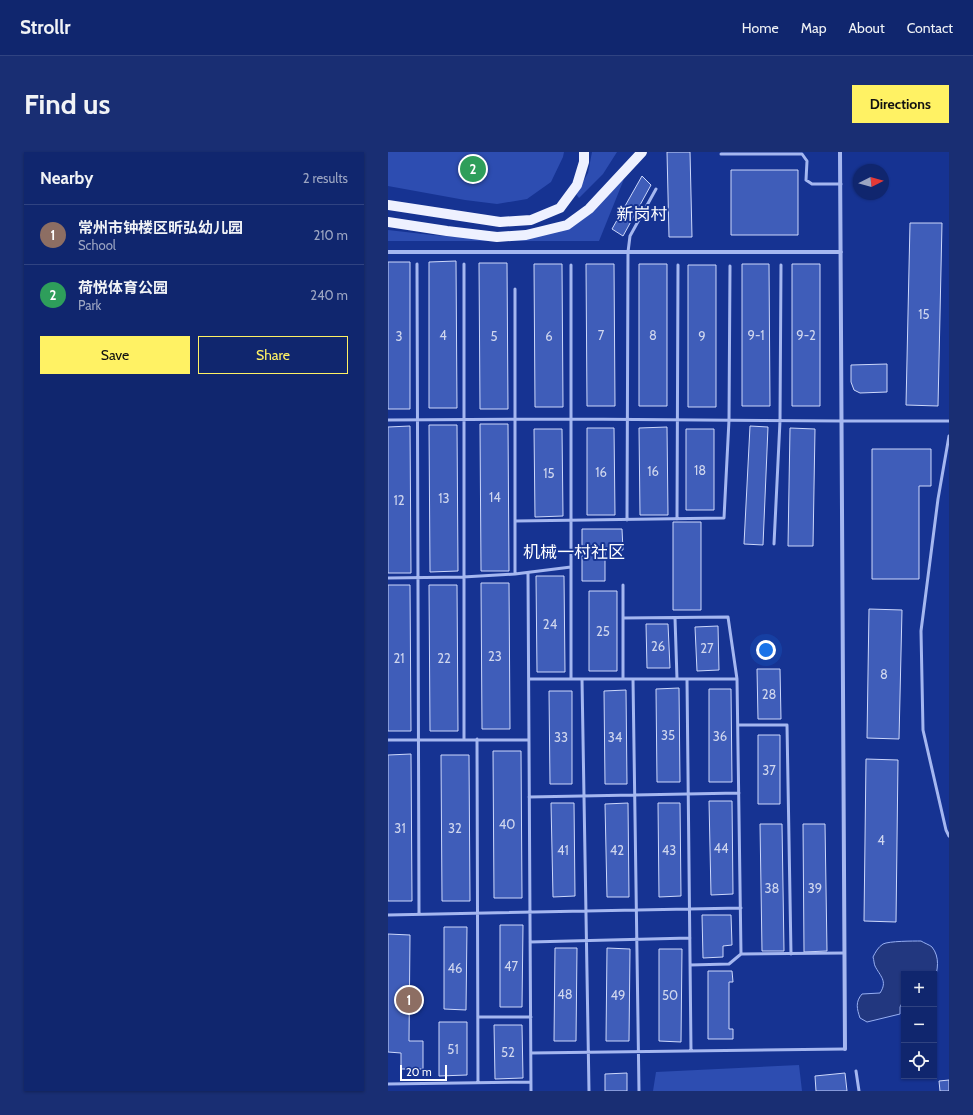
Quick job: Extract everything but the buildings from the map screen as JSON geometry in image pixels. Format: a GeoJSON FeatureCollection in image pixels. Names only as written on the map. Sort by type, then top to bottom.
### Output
{"type":"FeatureCollection","features":[{"type":"Feature","properties":{"kind":"main road"},"geometry":{"type":"LineString","coordinates":[[388,205],[500,222],[531,220],[560,208],[577,185],[584,162],[584,152]]}},
{"type":"Feature","properties":{"kind":"main road"},"geometry":{"type":"LineString","coordinates":[[388,222],[497,237],[526,235],[567,225],[588,209],[642,152]]}},
{"type":"Feature","properties":{"kind":"street"},"geometry":{"type":"LineString","coordinates":[[840,152],[845,1049]]}},
{"type":"Feature","properties":{"kind":"street"},"geometry":{"type":"LineString","coordinates":[[388,252],[841,252]]}},
{"type":"Feature","properties":{"kind":"lane"},"geometry":{"type":"LineString","coordinates":[[721,154],[802,154],[807,161],[806,180],[812,184],[840,184]]}},
{"type":"Feature","properties":{"kind":"lane"},"geometry":{"type":"LineString","coordinates":[[627,520],[628,252],[630,236],[656,189]]}},
{"type":"Feature","properties":{"kind":"lane"},"geometry":{"type":"LineString","coordinates":[[417,264],[419,914]]}},
{"type":"Feature","properties":{"kind":"lane"},"geometry":{"type":"LineString","coordinates":[[464,264],[464,740]]}},
{"type":"Feature","properties":{"kind":"lane"},"geometry":{"type":"LineString","coordinates":[[571,265],[571,679]]}},
{"type":"Feature","properties":{"kind":"lane"},"geometry":{"type":"LineString","coordinates":[[677,519],[678,265]]}},
{"type":"Feature","properties":{"kind":"lane"},"geometry":{"type":"LineString","coordinates":[[774,544],[780,421],[781,265]]}},
{"type":"Feature","properties":{"kind":"lane"},"geometry":{"type":"LineString","coordinates":[[516,521],[724,518],[729,420],[730,266]]}},
{"type":"Feature","properties":{"kind":"lane"},"geometry":{"type":"LineString","coordinates":[[515,289],[515,574]]}},
{"type":"Feature","properties":{"kind":"lane"},"geometry":{"type":"LineString","coordinates":[[388,420],[571,419],[949,421]]}},
{"type":"Feature","properties":{"kind":"lane"},"geometry":{"type":"LineString","coordinates":[[949,436],[938,499],[921,631],[924,730],[946,830],[949,836]]}},
{"type":"Feature","properties":{"kind":"lane"},"geometry":{"type":"LineString","coordinates":[[388,578],[463,577],[515,574],[571,567]]}},
{"type":"Feature","properties":{"kind":"lane"},"geometry":{"type":"LineString","coordinates":[[528,573],[531,1091]]}},
{"type":"Feature","properties":{"kind":"lane"},"geometry":{"type":"LineString","coordinates":[[623,585],[623,679]]}},
{"type":"Feature","properties":{"kind":"lane"},"geometry":{"type":"LineString","coordinates":[[623,618],[728,617],[737,679],[741,954]]}},
{"type":"Feature","properties":{"kind":"lane"},"geometry":{"type":"LineString","coordinates":[[675,618],[677,679]]}},
{"type":"Feature","properties":{"kind":"lane"},"geometry":{"type":"LineString","coordinates":[[528,679],[737,679]]}},
{"type":"Feature","properties":{"kind":"lane"},"geometry":{"type":"LineString","coordinates":[[582,679],[589,1091]]}},
{"type":"Feature","properties":{"kind":"lane"},"geometry":{"type":"LineString","coordinates":[[633,679],[639,1091]]}},
{"type":"Feature","properties":{"kind":"lane"},"geometry":{"type":"LineString","coordinates":[[687,679],[691,1051]]}},
{"type":"Feature","properties":{"kind":"lane"},"geometry":{"type":"LineString","coordinates":[[738,725],[787,725],[791,954]]}},
{"type":"Feature","properties":{"kind":"lane"},"geometry":{"type":"LineString","coordinates":[[388,740],[529,740]]}},
{"type":"Feature","properties":{"kind":"lane"},"geometry":{"type":"LineString","coordinates":[[477,740],[478,1082]]}},
{"type":"Feature","properties":{"kind":"lane"},"geometry":{"type":"LineString","coordinates":[[529,797],[739,793]]}},
{"type":"Feature","properties":{"kind":"lane"},"geometry":{"type":"LineString","coordinates":[[388,915],[741,908]]}},
{"type":"Feature","properties":{"kind":"lane"},"geometry":{"type":"LineString","coordinates":[[530,942],[690,938]]}},
{"type":"Feature","properties":{"kind":"lane"},"geometry":{"type":"LineString","coordinates":[[690,965],[729,964],[741,954],[844,953]]}},
{"type":"Feature","properties":{"kind":"lane"},"geometry":{"type":"LineString","coordinates":[[478,1018],[531,1017]]}},
{"type":"Feature","properties":{"kind":"lane"},"geometry":{"type":"LineString","coordinates":[[531,1052],[845,1049]]}},
{"type":"Feature","properties":{"kind":"lane"},"geometry":{"type":"LineString","coordinates":[[856,1071],[859,1091]]}},
{"type":"Feature","properties":{"kind":"lane"},"geometry":{"type":"LineString","coordinates":[[388,1084],[531,1082]]}},
{"type":"Feature","properties":{"kind":"shaded area"},"geometry":{"type":"Polygon","coordinates":[[[388,152],[564,152],[551,182],[527,199],[497,204],[465,200],[388,186],[388,152]]]}},
{"type":"Feature","properties":{"kind":"shaded area"},"geometry":{"type":"Polygon","coordinates":[[[592,152],[617,152],[603,174],[579,198],[576,194],[588,173],[592,152]]]}},
{"type":"Feature","properties":{"kind":"shaded area"},"geometry":{"type":"Polygon","coordinates":[[[624,179],[599,241],[388,241],[388,230],[487,239],[554,233],[624,179]]]}},
{"type":"Feature","properties":{"kind":"shaded area"},"geometry":{"type":"Polygon","coordinates":[[[901,941],[921,941],[932,947],[935,951],[937,959],[936,971],[901,971],[900,1014],[867,1022],[860,1018],[857,1006],[858,1000],[862,994],[880,993],[883,985],[873,957],[878,948],[883,944],[901,941]]]}},
{"type":"Feature","properties":{"kind":"shaded area"},"geometry":{"type":"Polygon","coordinates":[[[799,1065],[802,1091],[653,1091],[656,1072],[799,1065]]]}},
{"type":"Feature","properties":{"kind":"place","name":"荷悦体育公园"},"geometry":{"type":"Point","coordinates":[473,169]}},
{"type":"Feature","properties":{"kind":"place","name":"常州市钟楼区昕弘幼儿园"},"geometry":{"type":"Point","coordinates":[409,1000]}},
{"type":"Feature","properties":{"kind":"district","name":"新岗村"},"geometry":{"type":"Point","coordinates":[642,214]}},
{"type":"Feature","properties":{"kind":"district","name":"机械一村社区"},"geometry":{"type":"Point","coordinates":[574,552]}}]}
